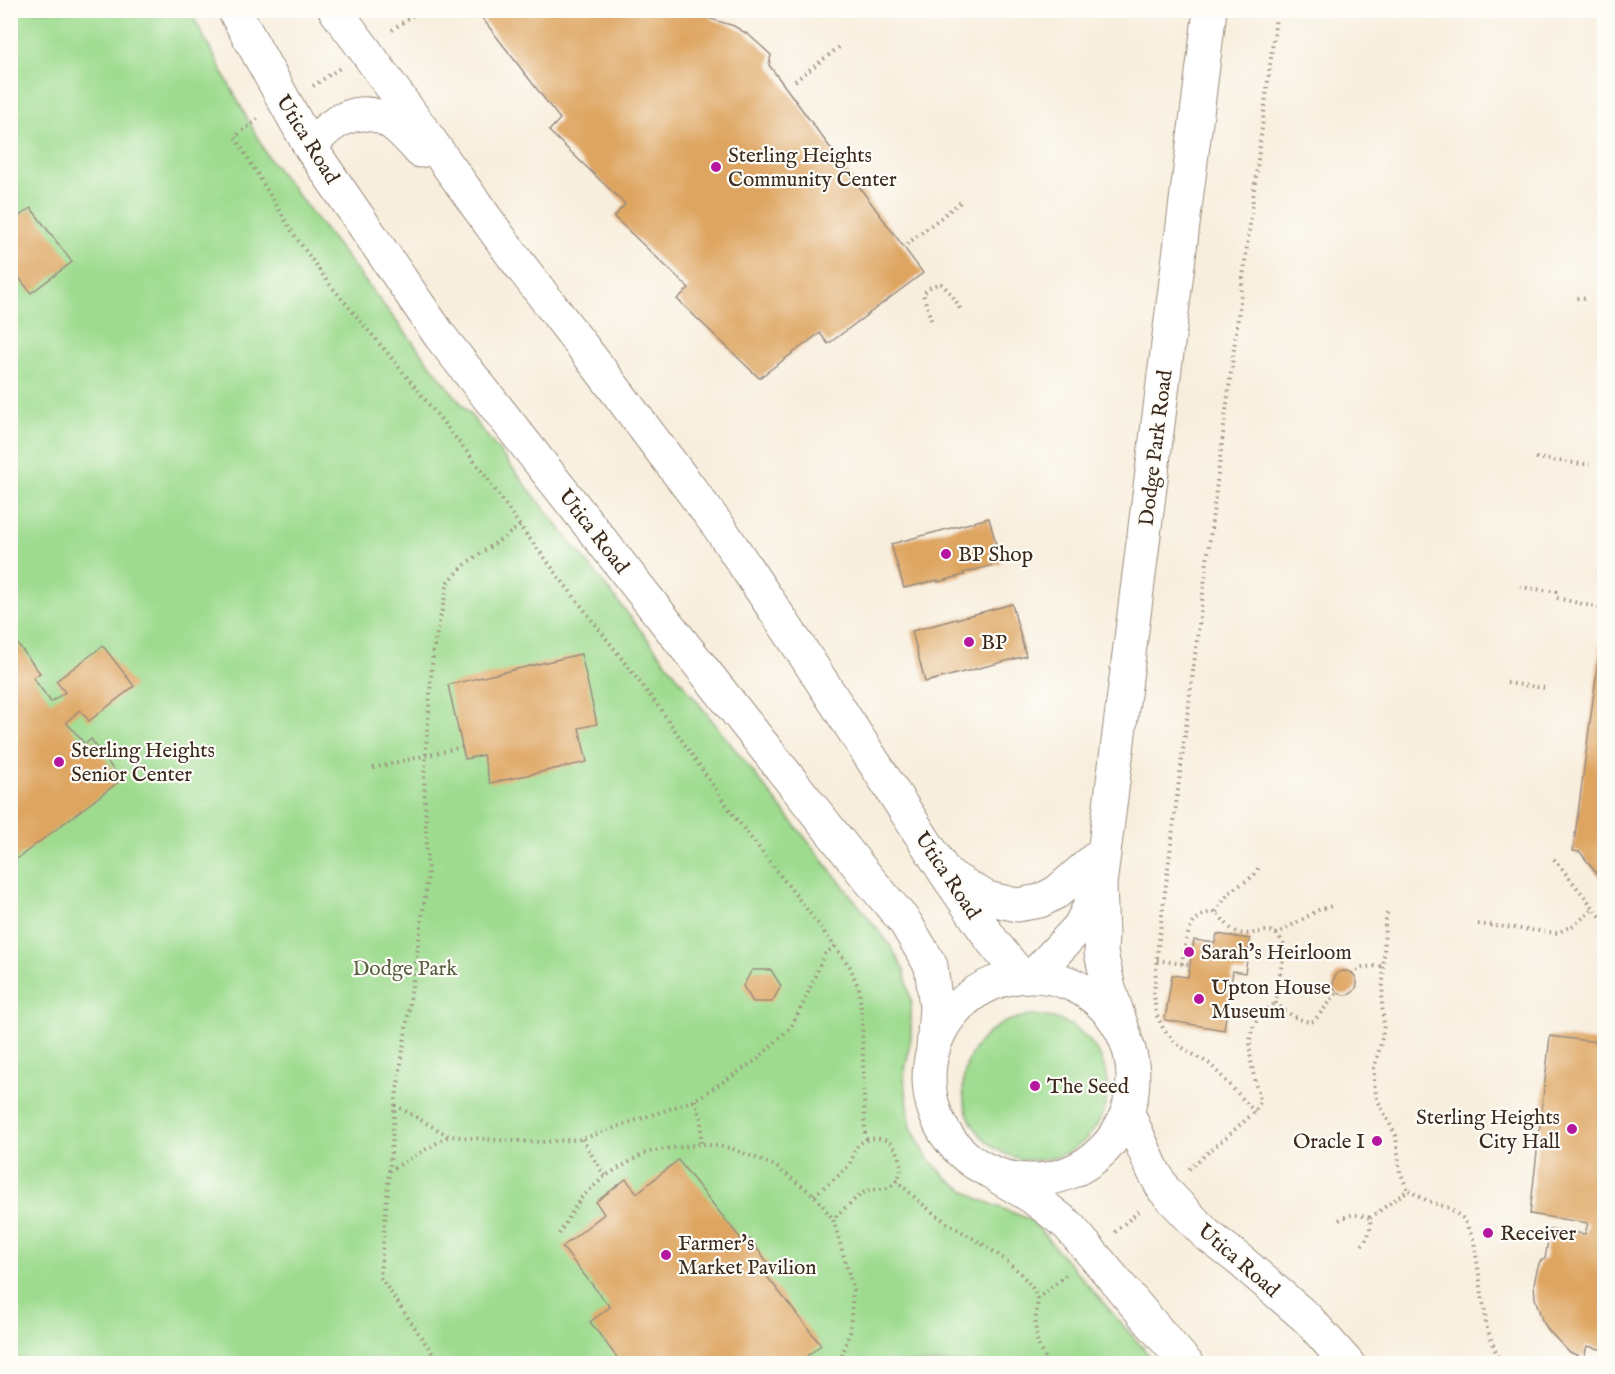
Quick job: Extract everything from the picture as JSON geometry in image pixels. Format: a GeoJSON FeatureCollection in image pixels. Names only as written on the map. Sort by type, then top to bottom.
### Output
{"type":"FeatureCollection","features":[{"type":"Feature","properties":{"kind":"street","name":"Utica Road"},"geometry":{"type":"LineString","coordinates":[[234,10],[310,147],[440,336],[905,922],[931,966],[936,1007],[933,1049]]}},
{"type":"Feature","properties":{"kind":"street","name":"Utica Road"},"geometry":{"type":"LineString","coordinates":[[335,10],[513,256],[719,527],[946,874],[993,942],[1027,975]]}},
{"type":"Feature","properties":{"kind":"street","name":"Dodge Park Road"},"geometry":{"type":"LineString","coordinates":[[1125,1036],[1109,988],[1101,953],[1100,885],[1210,10]]}},
{"type":"Feature","properties":{"kind":"street"},"geometry":{"type":"LineString","coordinates":[[310,147],[329,126],[345,117],[362,114],[378,117],[393,124],[513,256]]}},
{"type":"Feature","properties":{"kind":"street"},"geometry":{"type":"LineString","coordinates":[[946,874],[987,898],[1017,904],[1028,903],[1040,901],[1057,892],[1103,852]]}},
{"type":"Feature","properties":{"kind":"street","name":"Dodge Park Road"},"geometry":{"type":"LineString","coordinates":[[1027,975],[1080,926],[1100,885]]}},
{"type":"Feature","properties":{"kind":"street"},"geometry":{"type":"LineString","coordinates":[[991,1172],[1019,1180],[1053,1178],[1085,1165],[1111,1143],[1128,1113],[1134,1088],[1133,1062],[1125,1036],[1111,1014],[1092,996],[1068,983],[1027,975],[989,985],[964,1000],[945,1022],[933,1049],[929,1078],[933,1108],[946,1134],[965,1156],[991,1172],[1032,1197],[1068,1225],[1187,1364]]}},
{"type":"Feature","properties":{"kind":"street","name":"Utica Road"},"geometry":{"type":"LineString","coordinates":[[1128,1113],[1164,1190],[1206,1234],[1308,1319],[1348,1364]]}},
{"type":"Feature","properties":{"kind":"path"},"geometry":{"type":"LineString","coordinates":[[407,10],[411,16],[365,50],[326,78],[256,120],[235,137],[293,233],[327,281],[386,350],[482,471],[520,526],[661,710],[734,816],[850,968],[859,989],[862,1018],[867,1140]]}},
{"type":"Feature","properties":{"kind":"path"},"geometry":{"type":"LineString","coordinates":[[1255,1112],[1210,1064],[1187,1051],[1164,1030],[1156,1014],[1154,993],[1277,10]]}},
{"type":"Feature","properties":{"kind":"path"},"geometry":{"type":"LineString","coordinates":[[795,81],[842,45]]}},
{"type":"Feature","properties":{"kind":"path"},"geometry":{"type":"LineString","coordinates":[[907,244],[962,201]]}},
{"type":"Feature","properties":{"kind":"path"},"geometry":{"type":"LineString","coordinates":[[931,320],[923,294],[936,284],[946,287],[961,312]]}},
{"type":"Feature","properties":{"kind":"path"},"geometry":{"type":"LineString","coordinates":[[1577,298],[1587,299]]}},
{"type":"Feature","properties":{"kind":"path"},"geometry":{"type":"LineString","coordinates":[[1536,458],[1590,464]]}},
{"type":"Feature","properties":{"kind":"path"},"geometry":{"type":"LineString","coordinates":[[446,1364],[435,1357],[380,1277],[395,1105],[428,876],[424,777],[433,652],[448,582],[468,562],[520,526]]}},
{"type":"Feature","properties":{"kind":"path"},"geometry":{"type":"LineString","coordinates":[[1520,587],[1558,592]]}},
{"type":"Feature","properties":{"kind":"path"},"geometry":{"type":"LineString","coordinates":[[1557,598],[1605,609]]}},
{"type":"Feature","properties":{"kind":"path"},"geometry":{"type":"LineString","coordinates":[[1507,683],[1544,688]]}},
{"type":"Feature","properties":{"kind":"path"},"geometry":{"type":"LineString","coordinates":[[373,768],[462,747]]}},
{"type":"Feature","properties":{"kind":"path"},"geometry":{"type":"LineString","coordinates":[[1554,859],[1605,921]]}},
{"type":"Feature","properties":{"kind":"path"},"geometry":{"type":"LineString","coordinates":[[1216,912],[1233,890],[1258,870],[1259,865]]}},
{"type":"Feature","properties":{"kind":"path"},"geometry":{"type":"LineString","coordinates":[[1276,934],[1319,910],[1332,906]]}},
{"type":"Feature","properties":{"kind":"path"},"geometry":{"type":"LineString","coordinates":[[1478,924],[1557,933],[1576,924],[1594,908]]}},
{"type":"Feature","properties":{"kind":"path"},"geometry":{"type":"LineString","coordinates":[[1600,915],[1605,911]]}},
{"type":"Feature","properties":{"kind":"path"},"geometry":{"type":"LineString","coordinates":[[1182,964],[1187,932],[1207,912],[1216,912],[1236,932],[1266,930],[1276,934],[1283,942],[1285,949],[1276,1003]]}},
{"type":"Feature","properties":{"kind":"path"},"geometry":{"type":"LineString","coordinates":[[1387,913],[1383,966],[1384,1025],[1374,1068],[1377,1099],[1395,1136],[1400,1172],[1408,1190],[1428,1201],[1449,1208],[1464,1219],[1474,1241],[1487,1328],[1502,1364]]}},
{"type":"Feature","properties":{"kind":"path"},"geometry":{"type":"LineString","coordinates":[[395,1105],[449,1136],[541,1142],[582,1139],[695,1100],[758,1059],[791,1027],[806,1000],[819,964],[825,954],[835,946]]}},
{"type":"Feature","properties":{"kind":"path"},"geometry":{"type":"LineString","coordinates":[[1157,960],[1190,965]]}},
{"type":"Feature","properties":{"kind":"path"},"geometry":{"type":"LineString","coordinates":[[1352,974],[1361,967],[1383,966]]}},
{"type":"Feature","properties":{"kind":"path"},"geometry":{"type":"LineString","coordinates":[[1276,1003],[1309,1022],[1317,1018],[1337,993]]}},
{"type":"Feature","properties":{"kind":"path"},"geometry":{"type":"LineString","coordinates":[[1037,1299],[1255,1112],[1260,1101],[1250,1053],[1251,1031],[1254,1022],[1261,1014],[1276,1003]]}},
{"type":"Feature","properties":{"kind":"path"},"geometry":{"type":"LineString","coordinates":[[695,1100],[702,1119],[701,1144]]}},
{"type":"Feature","properties":{"kind":"path"},"geometry":{"type":"LineString","coordinates":[[389,1171],[449,1136]]}},
{"type":"Feature","properties":{"kind":"path"},"geometry":{"type":"LineString","coordinates":[[814,1195],[848,1166],[854,1150],[867,1140],[877,1138],[887,1141],[896,1148],[901,1158],[901,1168],[891,1186],[883,1190],[867,1190],[833,1219]]}},
{"type":"Feature","properties":{"kind":"path"},"geometry":{"type":"LineString","coordinates":[[582,1139],[605,1176]]}},
{"type":"Feature","properties":{"kind":"path"},"geometry":{"type":"LineString","coordinates":[[559,1234],[580,1199],[605,1176],[648,1152],[701,1144],[731,1148],[775,1166],[814,1195],[833,1219],[853,1288],[850,1332],[839,1364]]}},
{"type":"Feature","properties":{"kind":"path"},"geometry":{"type":"LineString","coordinates":[[896,1180],[934,1213],[988,1246],[1014,1267],[1032,1287],[1037,1299],[1035,1333],[1040,1348],[1051,1364]]}},
{"type":"Feature","properties":{"kind":"path"},"geometry":{"type":"LineString","coordinates":[[1370,1218],[1408,1190]]}},
{"type":"Feature","properties":{"kind":"path"},"geometry":{"type":"LineString","coordinates":[[1339,1220],[1354,1214],[1370,1218]]}},
{"type":"Feature","properties":{"kind":"path"},"geometry":{"type":"LineString","coordinates":[[1360,1247],[1369,1235],[1370,1218]]}},
{"type":"Feature","properties":{"kind":"green space","name":"Dodge Park"},"geometry":{"type":"Polygon","coordinates":[[[11,11],[190,11],[268,157],[890,945],[904,970],[911,1000],[911,1036],[904,1077],[911,1127],[927,1157],[950,1181],[979,1199],[1031,1220],[1156,1363],[22,1364],[11,1349],[11,11]]]}},
{"type":"Feature","properties":{"kind":"green space"},"geometry":{"type":"Polygon","coordinates":[[[1035,1016],[1062,1022],[1075,1028],[1086,1037],[1095,1048],[1101,1061],[1107,1088],[1101,1115],[1095,1128],[1086,1139],[1075,1148],[1062,1154],[1035,1160],[1008,1154],[995,1148],[984,1139],[975,1128],[969,1115],[963,1088],[969,1061],[975,1048],[984,1037],[995,1028],[1008,1022],[1035,1016]]]}},
{"type":"Feature","properties":{"kind":"building","name":"Sterling Heights Community Center"},"geometry":{"type":"Polygon","coordinates":[[[476,10],[712,10],[711,19],[734,26],[749,35],[771,55],[769,65],[923,273],[828,344],[820,333],[759,378],[677,299],[689,288],[614,217],[625,204],[549,131],[560,119],[476,10]]]}},
{"type":"Feature","properties":{"kind":"building"},"geometry":{"type":"Polygon","coordinates":[[[31,208],[72,262],[31,293],[10,266],[10,223],[31,208]]]}},
{"type":"Feature","properties":{"kind":"building","name":"BP Shop"},"geometry":{"type":"Polygon","coordinates":[[[989,518],[1001,563],[938,582],[938,580],[904,588],[891,544],[989,518]]]}},
{"type":"Feature","properties":{"kind":"building"},"geometry":{"type":"Polygon","coordinates":[[[1012,604],[1026,656],[925,682],[912,631],[1012,604]]]}},
{"type":"Feature","properties":{"kind":"building"},"geometry":{"type":"Polygon","coordinates":[[[1603,624],[1604,883],[1580,852],[1573,851],[1603,624]]]}},
{"type":"Feature","properties":{"kind":"building","name":"Sterling Heights Senior Center"},"geometry":{"type":"Polygon","coordinates":[[[10,634],[40,673],[33,678],[51,702],[65,692],[56,681],[103,646],[134,686],[89,721],[80,710],[66,722],[85,744],[91,739],[121,780],[10,864],[10,634]]]}},
{"type":"Feature","properties":{"kind":"building"},"geometry":{"type":"Polygon","coordinates":[[[581,654],[597,724],[579,728],[587,762],[490,783],[483,755],[465,759],[448,685],[581,654]]]}},
{"type":"Feature","properties":{"kind":"building","name":"Upton House Museum"},"geometry":{"type":"Polygon","coordinates":[[[1217,934],[1250,939],[1245,973],[1233,971],[1224,1030],[1165,1020],[1172,975],[1188,977],[1194,940],[1215,943],[1217,934]]]}},
{"type":"Feature","properties":{"kind":"building"},"geometry":{"type":"Polygon","coordinates":[[[752,970],[771,970],[781,986],[772,1002],[753,1002],[743,986],[752,970]]]}},
{"type":"Feature","properties":{"kind":"building"},"geometry":{"type":"Polygon","coordinates":[[[1345,971],[1354,974],[1357,983],[1354,992],[1345,995],[1336,992],[1333,983],[1336,974],[1345,971]]]}},
{"type":"Feature","properties":{"kind":"building","name":"Sterling Heights City Hall"},"geometry":{"type":"Polygon","coordinates":[[[1550,1036],[1604,1043],[1604,1350],[1587,1346],[1584,1358],[1569,1352],[1549,1331],[1542,1320],[1535,1298],[1534,1284],[1537,1270],[1540,1261],[1545,1259],[1550,1229],[1585,1234],[1588,1223],[1530,1214],[1550,1036]]]}},
{"type":"Feature","properties":{"kind":"building","name":"Farmer's Market Pavilion"},"geometry":{"type":"Polygon","coordinates":[[[678,1160],[744,1243],[750,1239],[769,1264],[762,1270],[821,1345],[797,1364],[622,1364],[590,1322],[610,1307],[562,1247],[604,1214],[596,1202],[626,1179],[637,1193],[678,1160]]]}},
{"type":"Feature","properties":{"kind":"place","name":"Sterling Heights Community Center"},"geometry":{"type":"Point","coordinates":[716,167]}},
{"type":"Feature","properties":{"kind":"place","name":"BP Shop"},"geometry":{"type":"Point","coordinates":[946,554]}},
{"type":"Feature","properties":{"kind":"place","name":"BP"},"geometry":{"type":"Point","coordinates":[969,642]}},
{"type":"Feature","properties":{"kind":"place","name":"Sterling Heights Senior Center"},"geometry":{"type":"Point","coordinates":[59,762]}},
{"type":"Feature","properties":{"kind":"place","name":"Sarah's Heirloom"},"geometry":{"type":"Point","coordinates":[1189,952]}},
{"type":"Feature","properties":{"kind":"place","name":"Upton House Museum"},"geometry":{"type":"Point","coordinates":[1199,999]}},
{"type":"Feature","properties":{"kind":"place","name":"The Seed"},"geometry":{"type":"Point","coordinates":[1035,1086]}},
{"type":"Feature","properties":{"kind":"place","name":"Sterling Heights City Hall"},"geometry":{"type":"Point","coordinates":[1572,1129]}},
{"type":"Feature","properties":{"kind":"place","name":"Oracle I"},"geometry":{"type":"Point","coordinates":[1377,1141]}},
{"type":"Feature","properties":{"kind":"place","name":"Receiver"},"geometry":{"type":"Point","coordinates":[1488,1233]}},
{"type":"Feature","properties":{"kind":"place","name":"Farmer's Market Pavilion"},"geometry":{"type":"Point","coordinates":[666,1255]}}]}
